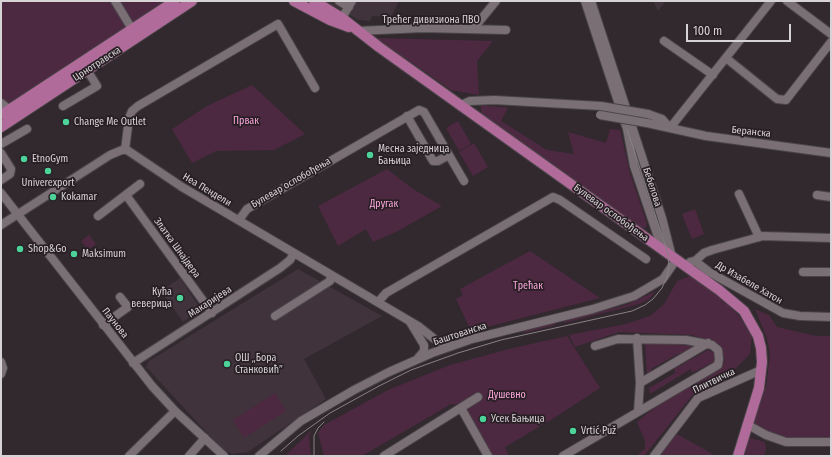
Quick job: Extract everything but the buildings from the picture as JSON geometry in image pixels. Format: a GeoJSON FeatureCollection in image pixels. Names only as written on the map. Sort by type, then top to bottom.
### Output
{"type":"FeatureCollection","features":[{"type":"Feature","properties":{"kind":"main road","name":"Црнотравска"},"geometry":{"type":"LineString","coordinates":[[1,115],[175,1]]}},
{"type":"Feature","properties":{"kind":"main road","name":"Црнотравска"},"geometry":{"type":"LineString","coordinates":[[1,127],[192,1]]}},
{"type":"Feature","properties":{"kind":"main road","name":"Булевар ослобођења"},"geometry":{"type":"LineString","coordinates":[[294,1],[330,20],[355,30]]}},
{"type":"Feature","properties":{"kind":"main road","name":"Булевар ослобођења"},"geometry":{"type":"LineString","coordinates":[[314,1],[342,18],[355,30],[726,295],[744,311],[755,328],[760,340],[762,352],[759,388],[738,456]]}},
{"type":"Feature","properties":{"kind":"street"},"geometry":{"type":"LineString","coordinates":[[115,1],[132,29]]}},
{"type":"Feature","properties":{"kind":"street"},"geometry":{"type":"LineString","coordinates":[[339,1],[350,4],[342,18]]}},
{"type":"Feature","properties":{"kind":"street"},"geometry":{"type":"LineString","coordinates":[[473,29],[496,1]]}},
{"type":"Feature","properties":{"kind":"street","name":"Бебелова"},"geometry":{"type":"LineString","coordinates":[[586,1],[627,129],[634,166],[662,249]]}},
{"type":"Feature","properties":{"kind":"street"},"geometry":{"type":"LineString","coordinates":[[592,1],[674,259]]}},
{"type":"Feature","properties":{"kind":"street"},"geometry":{"type":"LineString","coordinates":[[670,128],[771,1]]}},
{"type":"Feature","properties":{"kind":"street"},"geometry":{"type":"LineString","coordinates":[[787,1],[831,34]]}},
{"type":"Feature","properties":{"kind":"street"},"geometry":{"type":"LineString","coordinates":[[1,225],[110,155],[125,150],[128,123],[135,109],[278,24],[315,88]]}},
{"type":"Feature","properties":{"kind":"street","name":"Трећег дивизиона ПВО"},"geometry":{"type":"LineString","coordinates":[[355,30],[424,28],[506,30]]}},
{"type":"Feature","properties":{"kind":"street"},"geometry":{"type":"LineString","coordinates":[[664,41],[713,75]]}},
{"type":"Feature","properties":{"kind":"street"},"geometry":{"type":"LineString","coordinates":[[726,58],[776,99],[786,100],[831,42]]}},
{"type":"Feature","properties":{"kind":"street"},"geometry":{"type":"LineString","coordinates":[[63,106],[97,86],[87,70]]}},
{"type":"Feature","properties":{"kind":"street","name":"Беранска"},"geometry":{"type":"LineString","coordinates":[[461,105],[470,101],[494,100],[580,106],[601,110],[647,123],[722,138],[831,153]]}},
{"type":"Feature","properties":{"kind":"street"},"geometry":{"type":"LineString","coordinates":[[1,103],[10,110]]}},
{"type":"Feature","properties":{"kind":"street","name":"Булевар ослобођења"},"geometry":{"type":"LineString","coordinates":[[239,220],[247,209],[419,110],[424,112],[464,181]]}},
{"type":"Feature","properties":{"kind":"street","name":"Беранска"},"geometry":{"type":"LineString","coordinates":[[601,110],[648,114],[662,119],[670,128]]}},
{"type":"Feature","properties":{"kind":"street"},"geometry":{"type":"LineString","coordinates":[[407,116],[433,161],[438,161],[449,155]]}},
{"type":"Feature","properties":{"kind":"street"},"geometry":{"type":"LineString","coordinates":[[1,144],[27,129]]}},
{"type":"Feature","properties":{"kind":"street","name":"Неа Пендели"},"geometry":{"type":"LineString","coordinates":[[125,150],[135,154],[182,187],[425,330],[437,341],[452,345]]}},
{"type":"Feature","properties":{"kind":"street"},"geometry":{"type":"LineString","coordinates":[[1,154],[11,169],[10,174],[1,180]]}},
{"type":"Feature","properties":{"kind":"street"},"geometry":{"type":"LineString","coordinates":[[98,216],[140,184]]}},
{"type":"Feature","properties":{"kind":"street","name":"Паунова"},"geometry":{"type":"LineString","coordinates":[[1,193],[134,363],[175,411],[224,456]]}},
{"type":"Feature","properties":{"kind":"street"},"geometry":{"type":"LineString","coordinates":[[739,194],[759,237]]}},
{"type":"Feature","properties":{"kind":"street","name":"Златка Шнајдера"},"geometry":{"type":"LineString","coordinates":[[126,195],[212,313]]}},
{"type":"Feature","properties":{"kind":"street"},"geometry":{"type":"LineString","coordinates":[[817,195],[831,197]]}},
{"type":"Feature","properties":{"kind":"street","name":"Булевар ослобођења"},"geometry":{"type":"LineString","coordinates":[[378,302],[386,293],[553,197],[560,200],[646,259]]}},
{"type":"Feature","properties":{"kind":"street"},"geometry":{"type":"LineString","coordinates":[[686,266],[690,262],[695,261],[704,253],[759,237],[831,238]]}},
{"type":"Feature","properties":{"kind":"street","name":"Макаријева"},"geometry":{"type":"LineString","coordinates":[[134,363],[286,264],[294,253]]}},
{"type":"Feature","properties":{"kind":"street","name":"Баштованска"},"geometry":{"type":"LineString","coordinates":[[259,456],[292,428],[328,405],[354,390],[414,361],[452,345],[514,327],[620,301],[643,292],[659,283],[666,276],[674,259]]}},
{"type":"Feature","properties":{"kind":"street","name":"Др Изабеле Хатон"},"geometry":{"type":"LineString","coordinates":[[695,261],[709,272],[783,313],[800,316],[831,317]]}},
{"type":"Feature","properties":{"kind":"street"},"geometry":{"type":"LineString","coordinates":[[803,272],[831,272]]}},
{"type":"Feature","properties":{"kind":"street"},"geometry":{"type":"LineString","coordinates":[[275,316],[330,281],[331,275]]}},
{"type":"Feature","properties":{"kind":"street"},"geometry":{"type":"LineString","coordinates":[[104,325],[128,307],[120,297]]}},
{"type":"Feature","properties":{"kind":"street","name":"Неа Пендели"},"geometry":{"type":"LineString","coordinates":[[410,322],[424,348],[421,356],[414,361]]}},
{"type":"Feature","properties":{"kind":"street"},"geometry":{"type":"LineString","coordinates":[[637,338],[640,383],[638,412]]}},
{"type":"Feature","properties":{"kind":"street"},"geometry":{"type":"LineString","coordinates":[[563,456],[718,364],[719,358],[718,350],[708,344],[686,340],[637,338],[618,339],[595,346]]}},
{"type":"Feature","properties":{"kind":"street"},"geometry":{"type":"LineString","coordinates":[[640,383],[708,344]]}},
{"type":"Feature","properties":{"kind":"street"},"geometry":{"type":"LineString","coordinates":[[1,362],[3,368],[1,374]]}},
{"type":"Feature","properties":{"kind":"street","name":"Плитвичка"},"geometry":{"type":"LineString","coordinates":[[654,456],[698,398],[761,370]]}},
{"type":"Feature","properties":{"kind":"street"},"geometry":{"type":"LineString","coordinates":[[387,455],[478,397]]}},
{"type":"Feature","properties":{"kind":"street"},"geometry":{"type":"LineString","coordinates":[[461,408],[488,456]]}},
{"type":"Feature","properties":{"kind":"street"},"geometry":{"type":"LineString","coordinates":[[129,456],[175,411]]}},
{"type":"Feature","properties":{"kind":"street"},"geometry":{"type":"LineString","coordinates":[[748,425],[766,435],[786,442],[831,442]]}},
{"type":"Feature","properties":{"kind":"street"},"geometry":{"type":"LineString","coordinates":[[189,456],[206,438]]}},
{"type":"Feature","properties":{"kind":"shaded area"},"geometry":{"type":"Polygon","coordinates":[[[325,1],[399,1],[391,17],[372,16],[370,21],[359,20],[325,1]]]}},
{"type":"Feature","properties":{"kind":"shaded area"},"geometry":{"type":"Polygon","coordinates":[[[653,1],[666,1],[658,11],[653,1]]]}},
{"type":"Feature","properties":{"kind":"shaded area","name":"ОШ „Бора Станковић”"},"geometry":{"type":"Polygon","coordinates":[[[298,269],[382,316],[304,359],[326,399],[248,452],[232,454],[222,449],[146,367],[149,361],[298,269]]]}},
{"type":"Feature","properties":{"kind":"shaded area","name":"Кућа веверица"},"geometry":{"type":"Polygon","coordinates":[[[180,278],[200,308],[183,322],[161,291],[180,278]]]}},
{"type":"Feature","properties":{"kind":"green space"},"geometry":{"type":"Polygon","coordinates":[[[1,1],[165,1],[1,108],[1,1]]]}},
{"type":"Feature","properties":{"kind":"green space"},"geometry":{"type":"Polygon","coordinates":[[[376,38],[493,41],[477,61],[479,95],[451,90],[376,38]]]}},
{"type":"Feature","properties":{"kind":"green space","name":"Првак"},"geometry":{"type":"Polygon","coordinates":[[[252,85],[305,134],[274,150],[216,151],[192,163],[172,129],[207,106],[252,85]]]}},
{"type":"Feature","properties":{"kind":"green space"},"geometry":{"type":"Polygon","coordinates":[[[481,105],[508,108],[501,121],[547,150],[574,154],[568,132],[606,143],[610,129],[620,130],[630,173],[647,224],[646,228],[638,228],[558,168],[481,116],[481,105]]]}},
{"type":"Feature","properties":{"kind":"green space"},"geometry":{"type":"Polygon","coordinates":[[[458,121],[471,144],[459,151],[446,128],[458,121]]]}},
{"type":"Feature","properties":{"kind":"green space"},"geometry":{"type":"Polygon","coordinates":[[[474,143],[488,167],[473,176],[459,152],[474,143]]]}},
{"type":"Feature","properties":{"kind":"green space","name":"Другак"},"geometry":{"type":"Polygon","coordinates":[[[387,169],[413,189],[442,206],[398,231],[373,242],[366,229],[338,246],[318,206],[387,169]]]}},
{"type":"Feature","properties":{"kind":"green space"},"geometry":{"type":"Polygon","coordinates":[[[695,209],[704,234],[692,239],[682,214],[695,209]]]}},
{"type":"Feature","properties":{"kind":"green space"},"geometry":{"type":"Polygon","coordinates":[[[89,235],[96,244],[88,250],[81,241],[89,235]]]}},
{"type":"Feature","properties":{"kind":"green space","name":"Трећак"},"geometry":{"type":"Polygon","coordinates":[[[530,251],[600,298],[471,331],[456,299],[463,295],[460,289],[530,251]]]}},
{"type":"Feature","properties":{"kind":"green space"},"geometry":{"type":"Polygon","coordinates":[[[690,276],[727,303],[740,317],[752,334],[750,354],[734,370],[695,392],[644,456],[636,456],[645,449],[645,441],[637,422],[658,405],[702,380],[725,361],[719,344],[692,335],[619,332],[575,347],[569,335],[626,324],[650,316],[664,304],[677,281],[690,276]]]}},
{"type":"Feature","properties":{"kind":"green space"},"geometry":{"type":"Polygon","coordinates":[[[656,291],[649,299],[639,304],[564,323],[564,321],[626,305],[656,291]]]}},
{"type":"Feature","properties":{"kind":"green space"},"geometry":{"type":"Polygon","coordinates":[[[755,309],[769,315],[777,327],[816,336],[831,336],[831,442],[786,442],[748,425],[759,388],[766,388],[770,354],[767,338],[755,309]]]}},
{"type":"Feature","properties":{"kind":"green space"},"geometry":{"type":"Polygon","coordinates":[[[555,323],[555,325],[524,333],[523,331],[555,323]]]}},
{"type":"Feature","properties":{"kind":"green space","name":"Душевно"},"geometry":{"type":"Polygon","coordinates":[[[567,336],[600,388],[554,418],[505,447],[509,456],[491,456],[462,405],[451,404],[362,456],[324,456],[318,433],[324,425],[388,390],[450,365],[509,349],[567,336]]]}},
{"type":"Feature","properties":{"kind":"green space"},"geometry":{"type":"Polygon","coordinates":[[[645,341],[703,344],[684,356],[678,354],[651,369],[652,374],[647,377],[645,341]]]}},
{"type":"Feature","properties":{"kind":"green space"},"geometry":{"type":"Polygon","coordinates":[[[708,350],[716,354],[715,361],[692,373],[691,369],[650,394],[649,388],[675,373],[674,369],[708,350]]]}},
{"type":"Feature","properties":{"kind":"green space"},"geometry":{"type":"Polygon","coordinates":[[[275,393],[286,411],[244,438],[233,420],[275,393]]]}},
{"type":"Feature","properties":{"kind":"green space"},"geometry":{"type":"Polygon","coordinates":[[[312,430],[309,436],[311,456],[285,456],[312,430]]]}},
{"type":"Feature","properties":{"kind":"green space"},"geometry":{"type":"Polygon","coordinates":[[[677,434],[716,456],[659,456],[677,434]]]}},
{"type":"Feature","properties":{"kind":"green space"},"geometry":{"type":"Polygon","coordinates":[[[746,437],[765,442],[766,449],[764,456],[740,456],[746,437]]]}},
{"type":"Feature","properties":{"kind":"tram line"},"geometry":{"type":"LineString","coordinates":[[281,451],[298,436],[330,413],[411,370],[458,353],[501,340],[632,311],[645,305],[653,299],[662,288],[667,277],[669,267],[668,254],[627,129]]}},
{"type":"Feature","properties":{"kind":"tram line"},"geometry":{"type":"LineString","coordinates":[[314,456],[314,436],[318,428],[324,422]]}},
{"type":"Feature","properties":{"kind":"place","name":"Change Me Outlet"},"geometry":{"type":"Point","coordinates":[66,122]}},
{"type":"Feature","properties":{"kind":"place","name":"Месна заједница Бањица"},"geometry":{"type":"Point","coordinates":[370,155]}},
{"type":"Feature","properties":{"kind":"place","name":"EtnoGym"},"geometry":{"type":"Point","coordinates":[24,159]}},
{"type":"Feature","properties":{"kind":"place","name":"Univerexport"},"geometry":{"type":"Point","coordinates":[48,171]}},
{"type":"Feature","properties":{"kind":"place","name":"Kokamar"},"geometry":{"type":"Point","coordinates":[53,197]}},
{"type":"Feature","properties":{"kind":"place","name":"Shop&Go"},"geometry":{"type":"Point","coordinates":[20,249]}},
{"type":"Feature","properties":{"kind":"place","name":"Maksimum"},"geometry":{"type":"Point","coordinates":[74,254]}},
{"type":"Feature","properties":{"kind":"place","name":"Кућа веверица"},"geometry":{"type":"Point","coordinates":[180,298]}},
{"type":"Feature","properties":{"kind":"place","name":"ОШ „Бора Станковић”"},"geometry":{"type":"Point","coordinates":[227,364]}},
{"type":"Feature","properties":{"kind":"place","name":"Усек Бањица"},"geometry":{"type":"Point","coordinates":[483,419]}},
{"type":"Feature","properties":{"kind":"place","name":"Vrtić Puž"},"geometry":{"type":"Point","coordinates":[573,431]}}]}
